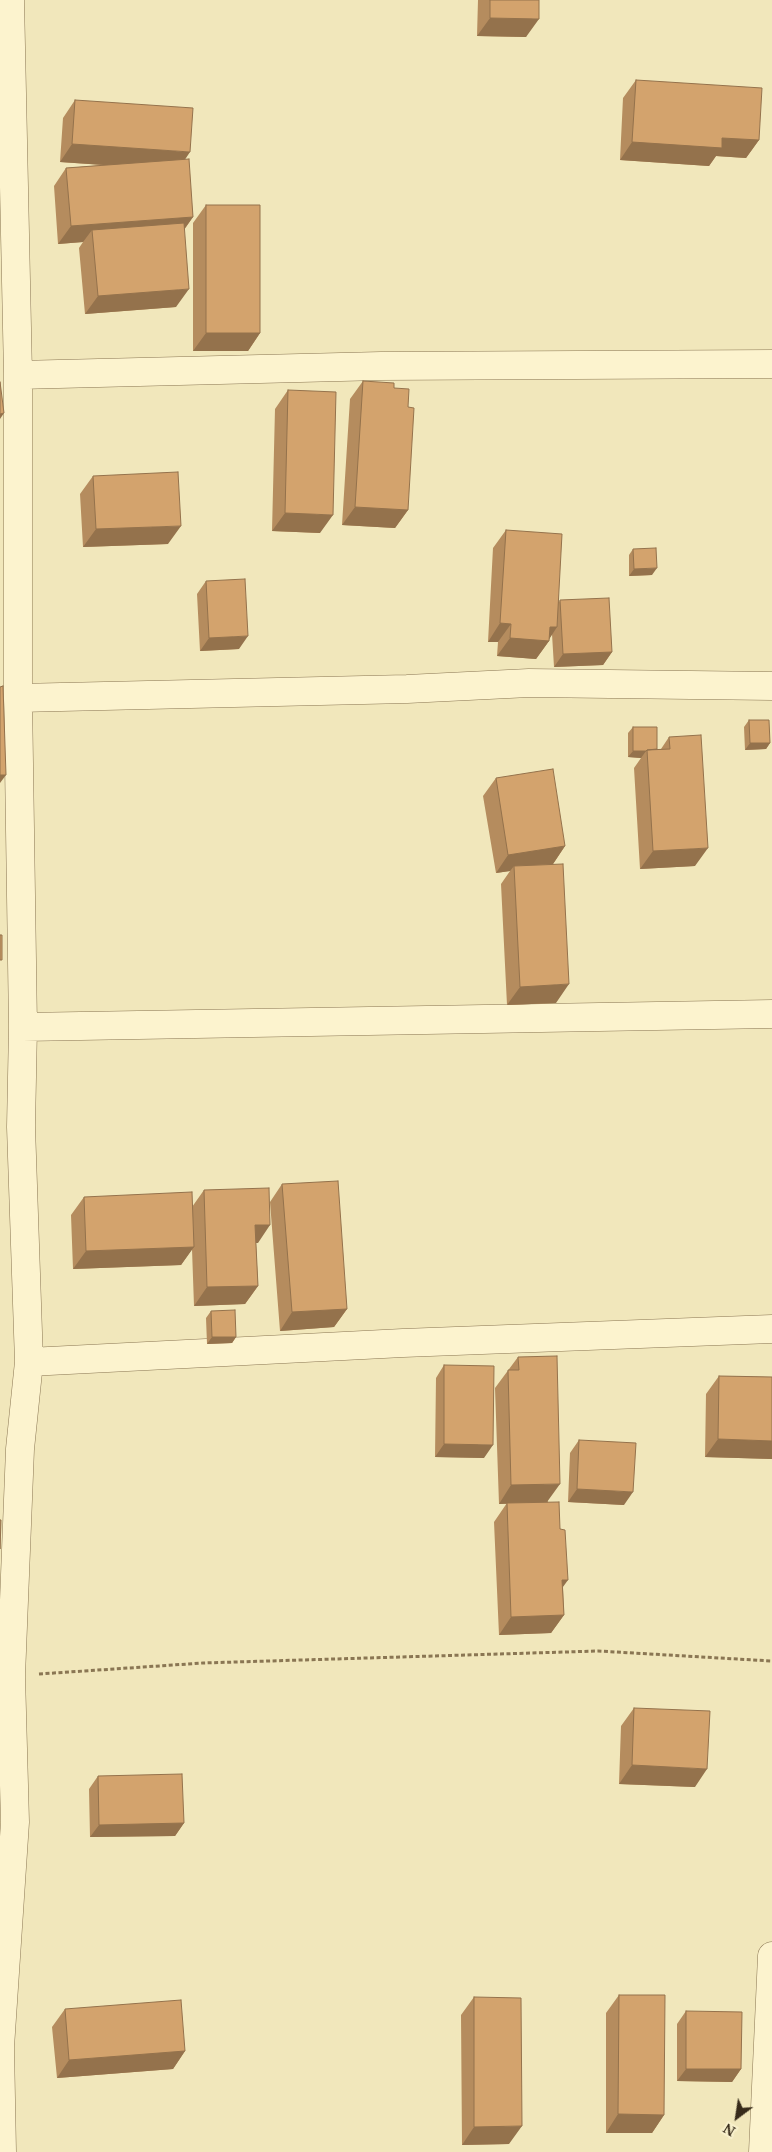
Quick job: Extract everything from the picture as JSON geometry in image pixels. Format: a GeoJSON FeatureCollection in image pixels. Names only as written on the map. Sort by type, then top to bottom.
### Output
{"type":"FeatureCollection","features":[{"type":"Feature","properties":{"kind":"street"},"geometry":{"type":"LineString","coordinates":[[2,2152],[0,2047],[15,1822],[11,1676],[10,1450],[29,1362],[11,1128],[23,1026],[10,802],[18,698],[18,375],[6,137],[10,0]]}},
{"type":"Feature","properties":{"kind":"street"},"geometry":{"type":"LineString","coordinates":[[18,375],[381,366],[772,364]]}},
{"type":"Feature","properties":{"kind":"street"},"geometry":{"type":"LineString","coordinates":[[18,698],[407,689],[529,683],[772,686]]}},
{"type":"Feature","properties":{"kind":"street"},"geometry":{"type":"LineString","coordinates":[[23,1026],[772,1014]]}},
{"type":"Feature","properties":{"kind":"street"},"geometry":{"type":"LineString","coordinates":[[29,1362],[414,1342],[772,1329]]}},
{"type":"Feature","properties":{"kind":"street"},"geometry":{"type":"LineString","coordinates":[[763,2152],[772,1956]]}},
{"type":"Feature","properties":{"kind":"path"},"geometry":{"type":"LineString","coordinates":[[11,1676],[204,1663],[598,1651],[772,1661]]}},
{"type":"Feature","properties":{"kind":"building"},"geometry":{"type":"Polygon","coordinates":[[[490,0],[539,0],[539,19],[490,18],[490,0]]]}},
{"type":"Feature","properties":{"kind":"building"},"geometry":{"type":"Polygon","coordinates":[[[636,80],[762,88],[759,140],[722,138],[722,148],[632,142],[636,80]]]}},
{"type":"Feature","properties":{"kind":"building"},"geometry":{"type":"Polygon","coordinates":[[[75,100],[193,108],[190,152],[72,144],[75,100]]]}},
{"type":"Feature","properties":{"kind":"building"},"geometry":{"type":"Polygon","coordinates":[[[189,159],[193,217],[71,226],[66,168],[189,159]]]}},
{"type":"Feature","properties":{"kind":"building"},"geometry":{"type":"Polygon","coordinates":[[[206,205],[260,205],[260,333],[206,333],[206,205]]]}},
{"type":"Feature","properties":{"kind":"building"},"geometry":{"type":"Polygon","coordinates":[[[184,223],[189,289],[98,296],[92,230],[184,223]]]}},
{"type":"Feature","properties":{"kind":"building"},"geometry":{"type":"Polygon","coordinates":[[[363,381],[394,383],[394,388],[409,389],[408,407],[414,408],[408,510],[355,507],[363,381]]]}},
{"type":"Feature","properties":{"kind":"building"},"geometry":{"type":"Polygon","coordinates":[[[0,382],[4,413],[0,414],[0,382]]]}},
{"type":"Feature","properties":{"kind":"building"},"geometry":{"type":"Polygon","coordinates":[[[288,390],[336,392],[333,515],[285,513],[288,390]]]}},
{"type":"Feature","properties":{"kind":"building"},"geometry":{"type":"Polygon","coordinates":[[[178,472],[181,526],[96,529],[93,476],[178,472]]]}},
{"type":"Feature","properties":{"kind":"building"},"geometry":{"type":"Polygon","coordinates":[[[506,530],[562,534],[557,627],[550,627],[549,641],[510,638],[511,624],[500,623],[506,530]]]}},
{"type":"Feature","properties":{"kind":"building"},"geometry":{"type":"Polygon","coordinates":[[[656,548],[657,568],[634,569],[633,549],[656,548]]]}},
{"type":"Feature","properties":{"kind":"building"},"geometry":{"type":"Polygon","coordinates":[[[245,579],[248,636],[209,638],[206,581],[245,579]]]}},
{"type":"Feature","properties":{"kind":"building"},"geometry":{"type":"Polygon","coordinates":[[[609,598],[612,652],[563,654],[560,600],[609,598]]]}},
{"type":"Feature","properties":{"kind":"building"},"geometry":{"type":"Polygon","coordinates":[[[3,686],[6,775],[0,775],[0,687],[3,686]]]}},
{"type":"Feature","properties":{"kind":"building"},"geometry":{"type":"Polygon","coordinates":[[[749,720],[769,720],[770,743],[750,743],[749,720]]]}},
{"type":"Feature","properties":{"kind":"building"},"geometry":{"type":"Polygon","coordinates":[[[633,727],[657,727],[657,749],[633,751],[633,727]]]}},
{"type":"Feature","properties":{"kind":"building"},"geometry":{"type":"Polygon","coordinates":[[[701,735],[708,848],[653,851],[647,750],[670,749],[669,737],[701,735]]]}},
{"type":"Feature","properties":{"kind":"building"},"geometry":{"type":"Polygon","coordinates":[[[553,769],[565,846],[508,855],[496,778],[553,769]]]}},
{"type":"Feature","properties":{"kind":"building"},"geometry":{"type":"Polygon","coordinates":[[[563,864],[569,984],[520,987],[514,866],[563,864]]]}},
{"type":"Feature","properties":{"kind":"building"},"geometry":{"type":"Polygon","coordinates":[[[0,935],[2,935],[2,960],[0,960],[0,935]]]}},
{"type":"Feature","properties":{"kind":"building"},"geometry":{"type":"Polygon","coordinates":[[[338,1181],[347,1309],[292,1312],[282,1184],[338,1181]]]}},
{"type":"Feature","properties":{"kind":"building"},"geometry":{"type":"Polygon","coordinates":[[[269,1188],[270,1225],[255,1225],[258,1286],[207,1287],[204,1190],[269,1188]]]}},
{"type":"Feature","properties":{"kind":"building"},"geometry":{"type":"Polygon","coordinates":[[[192,1192],[194,1247],[86,1251],[84,1197],[192,1192]]]}},
{"type":"Feature","properties":{"kind":"building"},"geometry":{"type":"Polygon","coordinates":[[[235,1310],[236,1337],[212,1337],[211,1311],[235,1310]]]}},
{"type":"Feature","properties":{"kind":"building"},"geometry":{"type":"Polygon","coordinates":[[[557,1356],[560,1484],[511,1485],[508,1370],[519,1370],[518,1357],[557,1356]]]}},
{"type":"Feature","properties":{"kind":"building"},"geometry":{"type":"Polygon","coordinates":[[[444,1365],[494,1366],[493,1445],[444,1444],[444,1365]]]}},
{"type":"Feature","properties":{"kind":"building"},"geometry":{"type":"Polygon","coordinates":[[[719,1376],[772,1377],[772,1441],[718,1439],[719,1376]]]}},
{"type":"Feature","properties":{"kind":"building"},"geometry":{"type":"Polygon","coordinates":[[[579,1440],[636,1443],[633,1492],[577,1489],[579,1440]]]}},
{"type":"Feature","properties":{"kind":"building"},"geometry":{"type":"Polygon","coordinates":[[[559,1502],[560,1529],[565,1530],[568,1580],[562,1580],[564,1615],[511,1617],[507,1503],[559,1502]]]}},
{"type":"Feature","properties":{"kind":"building"},"geometry":{"type":"Polygon","coordinates":[[[634,1708],[710,1711],[707,1769],[632,1765],[634,1708]]]}},
{"type":"Feature","properties":{"kind":"building"},"geometry":{"type":"Polygon","coordinates":[[[182,1774],[184,1823],[99,1825],[98,1776],[182,1774]]]}},
{"type":"Feature","properties":{"kind":"building"},"geometry":{"type":"Polygon","coordinates":[[[619,1995],[665,1995],[664,2115],[618,2114],[619,1995]]]}},
{"type":"Feature","properties":{"kind":"building"},"geometry":{"type":"Polygon","coordinates":[[[474,1997],[521,1998],[522,2126],[474,2127],[474,1997]]]}},
{"type":"Feature","properties":{"kind":"building"},"geometry":{"type":"Polygon","coordinates":[[[181,2000],[185,2051],[69,2060],[65,2009],[181,2000]]]}},
{"type":"Feature","properties":{"kind":"building"},"geometry":{"type":"Polygon","coordinates":[[[686,2011],[742,2012],[741,2069],[686,2069],[686,2011]]]}}]}
